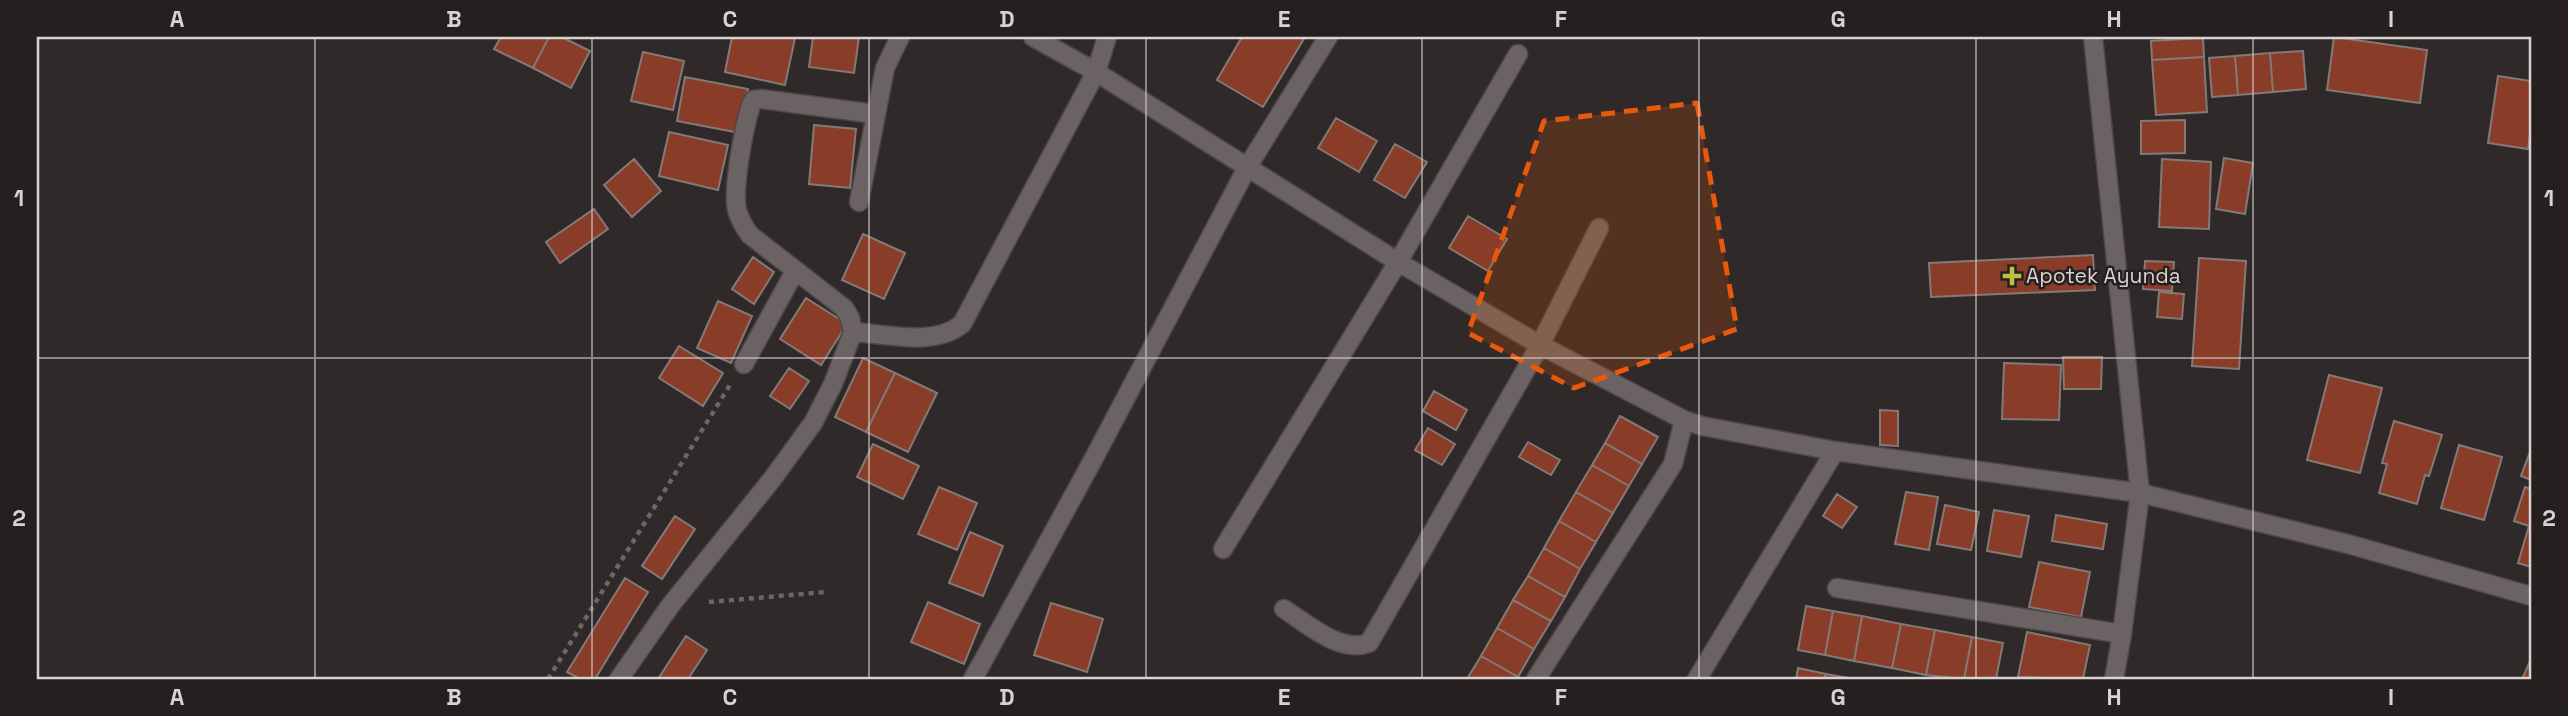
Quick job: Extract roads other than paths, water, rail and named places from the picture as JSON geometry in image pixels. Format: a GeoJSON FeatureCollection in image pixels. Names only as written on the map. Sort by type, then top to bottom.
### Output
{"type":"FeatureCollection","features":[{"type":"Feature","properties":{"kind":"street"},"geometry":{"type":"LineString","coordinates":[[859,202],[885,68],[900,37]]}},
{"type":"Feature","properties":{"kind":"street"},"geometry":{"type":"LineString","coordinates":[[1033,37],[1096,72],[1398,262],[1540,345],[1684,420],[1727,431],[1835,450],[2140,493],[2348,544],[2531,596]]}},
{"type":"Feature","properties":{"kind":"street"},"geometry":{"type":"LineString","coordinates":[[853,332],[934,337],[951,333],[962,324],[1096,72],[1107,37]]}},
{"type":"Feature","properties":{"kind":"street"},"geometry":{"type":"LineString","coordinates":[[973,679],[1248,166],[1328,37]]}},
{"type":"Feature","properties":{"kind":"street"},"geometry":{"type":"LineString","coordinates":[[2093,37],[2140,493],[2114,679]]}},
{"type":"Feature","properties":{"kind":"street"},"geometry":{"type":"LineString","coordinates":[[1223,549],[1398,262],[1518,54]]}},
{"type":"Feature","properties":{"kind":"street"},"geometry":{"type":"LineString","coordinates":[[618,679],[670,606],[773,478],[813,423],[834,384],[853,332],[850,318],[844,308],[750,235],[742,224],[737,208],[736,186],[751,105],[754,100],[761,99],[875,114]]}},
{"type":"Feature","properties":{"kind":"street"},"geometry":{"type":"LineString","coordinates":[[1284,609],[1329,638],[1360,647],[1369,643],[1540,345],[1599,228]]}},
{"type":"Feature","properties":{"kind":"street"},"geometry":{"type":"LineString","coordinates":[[744,364],[795,271]]}},
{"type":"Feature","properties":{"kind":"street"},"geometry":{"type":"LineString","coordinates":[[1536,679],[1673,464],[1684,420]]}},
{"type":"Feature","properties":{"kind":"street"},"geometry":{"type":"LineString","coordinates":[[1697,679],[1835,450]]}},
{"type":"Feature","properties":{"kind":"street"},"geometry":{"type":"LineString","coordinates":[[1836,588],[2122,634]]}},
{"type":"Feature","properties":{"kind":"place","name":"Apotek Ayunda"},"geometry":{"type":"Point","coordinates":[2012,276]}}]}
